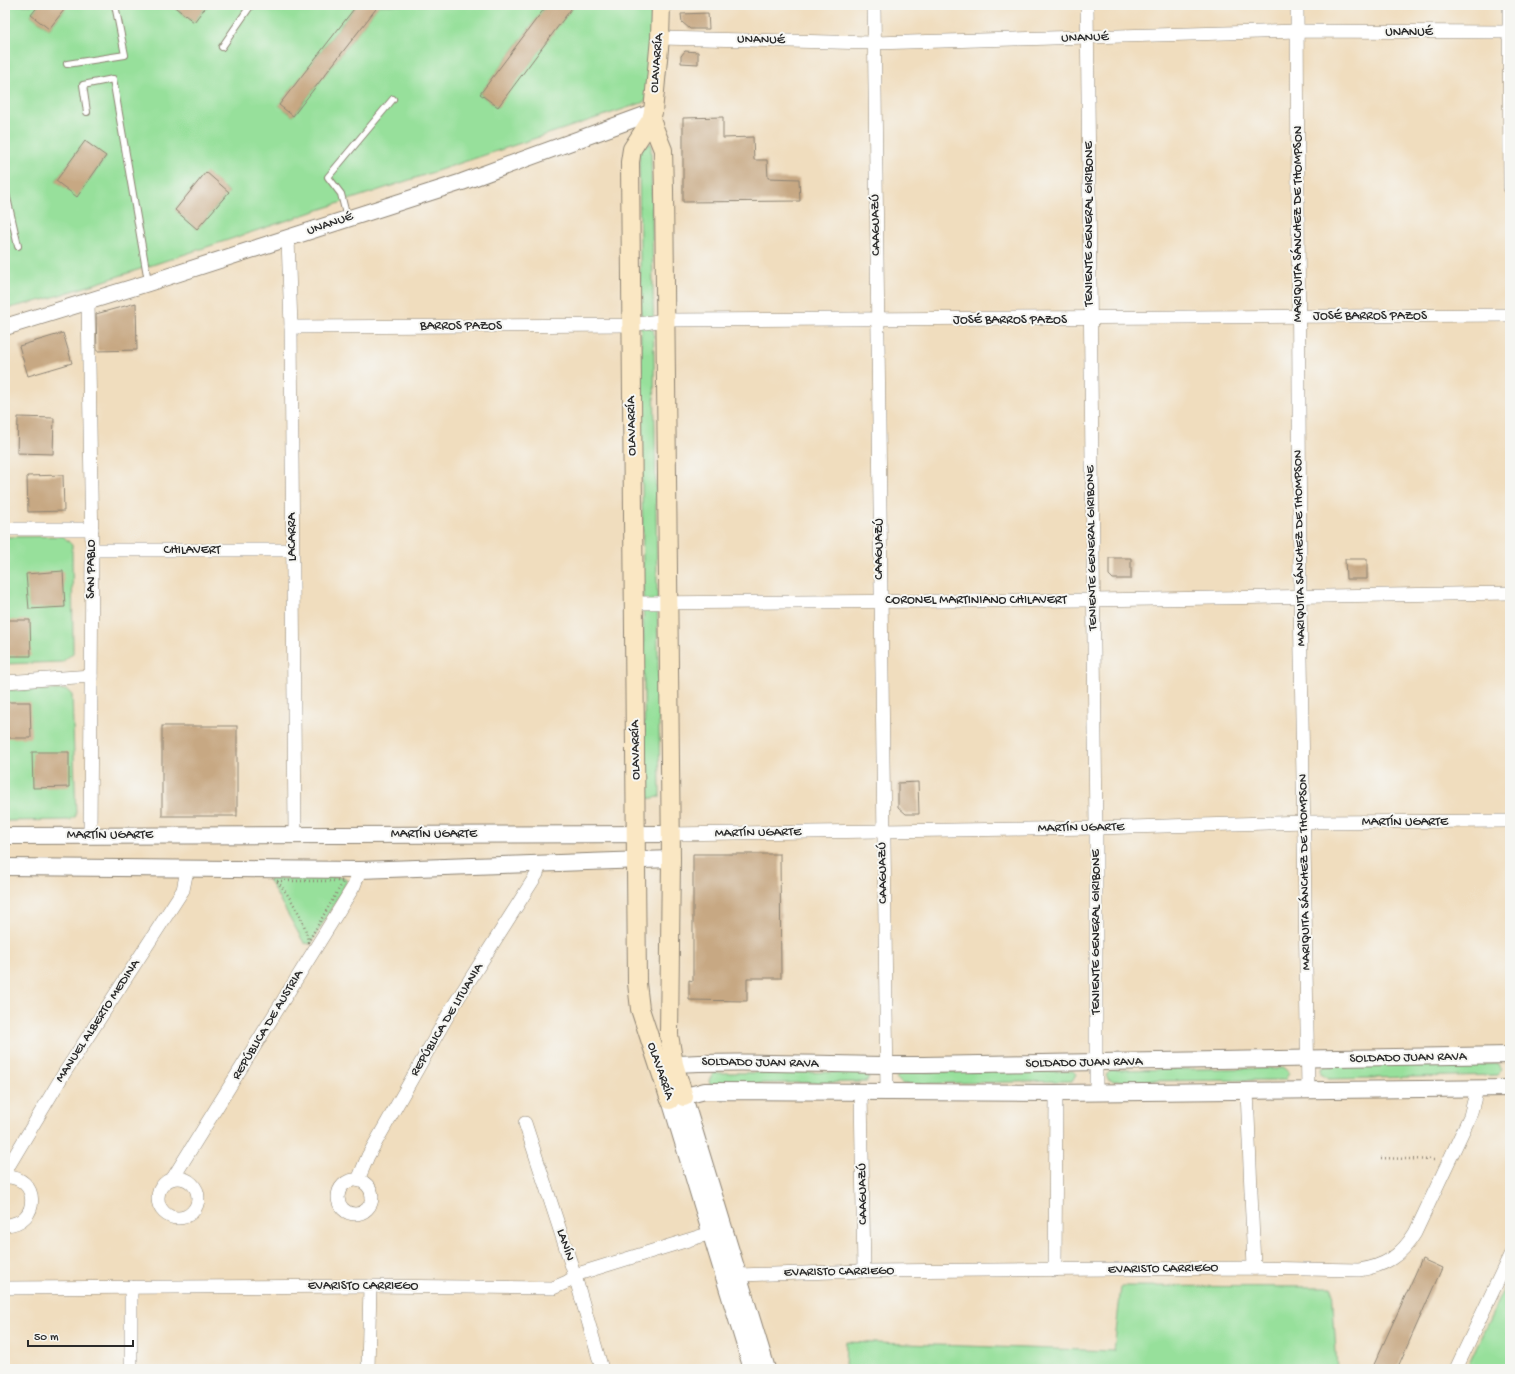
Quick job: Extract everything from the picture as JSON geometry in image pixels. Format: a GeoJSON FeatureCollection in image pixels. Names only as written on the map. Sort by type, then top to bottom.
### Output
{"type":"FeatureCollection","features":[{"type":"Feature","properties":{"kind":"main road","name":"OLAVARRÍA"},"geometry":{"type":"LineString","coordinates":[[661,5],[660,38],[652,116],[663,150],[671,859],[669,1035],[666,1065]]}},
{"type":"Feature","properties":{"kind":"main road","name":"OLAVARRÍA"},"geometry":{"type":"LineString","coordinates":[[652,116],[632,149],[630,162],[638,861],[638,995],[641,1014],[666,1065],[677,1098]]}},
{"type":"Feature","properties":{"kind":"street","name":"CAAGUAZÚ"},"geometry":{"type":"LineString","coordinates":[[874,5],[882,831],[887,1092]]}},
{"type":"Feature","properties":{"kind":"street","name":"TENIENTE GENERAL GIRIBONE"},"geometry":{"type":"LineString","coordinates":[[1087,5],[1092,600],[1096,828],[1096,1091]]}},
{"type":"Feature","properties":{"kind":"street","name":"MARIQUITA SÁNCHEZ DE THOMPSON"},"geometry":{"type":"LineString","coordinates":[[1297,5],[1300,595],[1305,822],[1308,1090]]}},
{"type":"Feature","properties":{"kind":"street"},"geometry":{"type":"LineString","coordinates":[[1509,5],[1510,188]]}},
{"type":"Feature","properties":{"kind":"street","name":"UNANUÉ"},"geometry":{"type":"LineString","coordinates":[[660,38],[874,43],[1298,31],[1510,32]]}},
{"type":"Feature","properties":{"kind":"street","name":"UNANUÉ"},"geometry":{"type":"LineString","coordinates":[[5,327],[148,283],[462,182],[652,116]]}},
{"type":"Feature","properties":{"kind":"street","name":"LACARRA"},"geometry":{"type":"LineString","coordinates":[[288,238],[291,327],[295,835]]}},
{"type":"Feature","properties":{"kind":"street","name":"SAN PABLO"},"geometry":{"type":"LineString","coordinates":[[88,302],[92,529],[90,835]]}},
{"type":"Feature","properties":{"kind":"street","name":"JOSÉ BARROS PAZOS"},"geometry":{"type":"LineString","coordinates":[[631,325],[665,320],[1090,319],[1510,315]]}},
{"type":"Feature","properties":{"kind":"street","name":"BARROS PAZOS"},"geometry":{"type":"LineString","coordinates":[[291,327],[631,325]]}},
{"type":"Feature","properties":{"kind":"street"},"geometry":{"type":"LineString","coordinates":[[5,529],[92,529]]}},
{"type":"Feature","properties":{"kind":"street","name":"CHILAVERT"},"geometry":{"type":"LineString","coordinates":[[92,550],[292,550]]}},
{"type":"Feature","properties":{"kind":"street","name":"CORONEL MARTINIANO CHILAVERT"},"geometry":{"type":"LineString","coordinates":[[634,603],[880,600],[1092,600],[1300,595],[1510,593]]}},
{"type":"Feature","properties":{"kind":"street"},"geometry":{"type":"LineString","coordinates":[[5,682],[91,676]]}},
{"type":"Feature","properties":{"kind":"street","name":"MARTÍN UGARTE"},"geometry":{"type":"LineString","coordinates":[[5,836],[670,834],[1096,828],[1305,822],[1510,821]]}},
{"type":"Feature","properties":{"kind":"street"},"geometry":{"type":"LineString","coordinates":[[7,870],[360,870],[671,859]]}},
{"type":"Feature","properties":{"kind":"street","name":"REPÚBLICA DE LITUANIA"},"geometry":{"type":"LineString","coordinates":[[358,1180],[368,1156],[448,1014],[537,874],[540,864]]}},
{"type":"Feature","properties":{"kind":"street","name":"MANUEL ALBERTO MEDINA"},"geometry":{"type":"LineString","coordinates":[[5,1172],[62,1076],[183,890],[187,870]]}},
{"type":"Feature","properties":{"kind":"street","name":"REPÚBLICA DE AUSTRIA"},"geometry":{"type":"LineString","coordinates":[[173,1178],[354,886],[360,870]]}},
{"type":"Feature","properties":{"kind":"street","name":"SOLDADO JUAN RAVA"},"geometry":{"type":"LineString","coordinates":[[666,1065],[700,1062],[886,1065],[1096,1063],[1510,1055]]}},
{"type":"Feature","properties":{"kind":"street"},"geometry":{"type":"LineString","coordinates":[[677,1098],[705,1091],[1056,1093],[1096,1091],[1510,1088]]}},
{"type":"Feature","properties":{"kind":"street","name":"EVARISTO CARRIEGO"},"geometry":{"type":"LineString","coordinates":[[739,1275],[864,1271],[1254,1268],[1359,1270],[1376,1267],[1391,1259],[1404,1249],[1415,1233],[1470,1116],[1477,1089]]}},
{"type":"Feature","properties":{"kind":"street"},"geometry":{"type":"LineString","coordinates":[[1247,1090],[1254,1268]]}},
{"type":"Feature","properties":{"kind":"street","name":"CAAGUAZÚ"},"geometry":{"type":"LineString","coordinates":[[860,1093],[864,1271]]}},
{"type":"Feature","properties":{"kind":"street"},"geometry":{"type":"LineString","coordinates":[[1055,1270],[1056,1093]]}},
{"type":"Feature","properties":{"kind":"street","name":"OLAVARRÍA"},"geometry":{"type":"LineString","coordinates":[[677,1098],[711,1233],[752,1369]]}},
{"type":"Feature","properties":{"kind":"street","name":"OLAVARRÍA"},"geometry":{"type":"LineString","coordinates":[[677,1098],[739,1275],[767,1369]]}},
{"type":"Feature","properties":{"kind":"street","name":"LANÍN"},"geometry":{"type":"LineString","coordinates":[[525,1123],[575,1276],[602,1369]]}},
{"type":"Feature","properties":{"kind":"street"},"geometry":{"type":"LineString","coordinates":[[5,1177],[17,1178],[24,1182],[32,1195],[32,1203],[26,1217],[13,1225],[5,1225]]}},
{"type":"Feature","properties":{"kind":"street","name":"EVARISTO CARRIEGO"},"geometry":{"type":"LineString","coordinates":[[5,1288],[131,1286],[370,1286],[553,1288],[567,1282],[575,1276],[711,1233]]}},
{"type":"Feature","properties":{"kind":"street"},"geometry":{"type":"LineString","coordinates":[[1456,1369],[1510,1255]]}},
{"type":"Feature","properties":{"kind":"street"},"geometry":{"type":"LineString","coordinates":[[131,1286],[131,1369]]}},
{"type":"Feature","properties":{"kind":"street"},"geometry":{"type":"LineString","coordinates":[[368,1369],[370,1286]]}},
{"type":"Feature","properties":{"kind":"lane"},"geometry":{"type":"LineString","coordinates":[[67,64],[125,55],[115,5]]}},
{"type":"Feature","properties":{"kind":"lane"},"geometry":{"type":"LineString","coordinates":[[222,47],[251,5]]}},
{"type":"Feature","properties":{"kind":"lane"},"geometry":{"type":"LineString","coordinates":[[88,112],[83,85],[113,79],[148,283]]}},
{"type":"Feature","properties":{"kind":"lane"},"geometry":{"type":"LineString","coordinates":[[347,218],[341,194],[328,177],[393,99]]}},
{"type":"Feature","properties":{"kind":"lane"},"geometry":{"type":"LineString","coordinates":[[5,189],[18,246]]}},
{"type":"Feature","properties":{"kind":"path"},"geometry":{"type":"LineString","coordinates":[[277,881],[343,882],[308,942],[307,932],[299,916],[277,881]]}},
{"type":"Feature","properties":{"kind":"path"},"geometry":{"type":"LineString","coordinates":[[1380,1158],[1449,1160]]}},
{"type":"Feature","properties":{"kind":"green space"},"geometry":{"type":"Polygon","coordinates":[[[5,5],[39,5],[31,15],[49,29],[68,5],[175,5],[174,7],[194,22],[207,5],[357,5],[279,105],[293,116],[378,6],[377,5],[547,5],[480,94],[497,107],[574,5],[652,5],[650,85],[647,99],[642,103],[101,282],[47,299],[5,309],[5,257],[8,254],[5,251],[5,5]],[[85,141],[56,181],[77,196],[106,157],[85,141]],[[206,173],[175,210],[197,229],[229,192],[206,173]]]}},
{"type":"Feature","properties":{"kind":"green space"},"geometry":{"type":"Polygon","coordinates":[[[651,143],[660,797],[645,799],[639,149],[651,143]]]}},
{"type":"Feature","properties":{"kind":"green space"},"geometry":{"type":"Polygon","coordinates":[[[63,536],[72,545],[73,653],[62,662],[5,664],[5,537],[63,536]]]}},
{"type":"Feature","properties":{"kind":"green space"},"geometry":{"type":"Polygon","coordinates":[[[5,690],[67,690],[72,695],[76,816],[70,820],[5,821],[5,690]]]}},
{"type":"Feature","properties":{"kind":"green space"},"geometry":{"type":"Polygon","coordinates":[[[344,877],[347,881],[311,944],[304,943],[268,879],[344,877]]]}},
{"type":"Feature","properties":{"kind":"green space"},"geometry":{"type":"Polygon","coordinates":[[[1498,1064],[1502,1070],[1497,1075],[1329,1079],[1321,1074],[1321,1069],[1326,1065],[1498,1064]]]}},
{"type":"Feature","properties":{"kind":"green space"},"geometry":{"type":"Polygon","coordinates":[[[1284,1068],[1289,1073],[1285,1080],[1113,1081],[1108,1079],[1106,1075],[1112,1070],[1284,1068]]]}},
{"type":"Feature","properties":{"kind":"green space"},"geometry":{"type":"Polygon","coordinates":[[[1073,1071],[1076,1074],[1072,1081],[902,1084],[896,1078],[901,1072],[1073,1071]]]}},
{"type":"Feature","properties":{"kind":"green space"},"geometry":{"type":"Polygon","coordinates":[[[862,1072],[869,1077],[867,1082],[710,1084],[709,1080],[714,1073],[862,1072]]]}},
{"type":"Feature","properties":{"kind":"green space"},"geometry":{"type":"Polygon","coordinates":[[[1510,1275],[1510,1369],[1466,1369],[1510,1275]]]}},
{"type":"Feature","properties":{"kind":"green space"},"geometry":{"type":"Polygon","coordinates":[[[1121,1286],[1332,1287],[1337,1369],[845,1369],[846,1342],[1114,1351],[1121,1286]]]}},
{"type":"Feature","properties":{"kind":"building"},"geometry":{"type":"Polygon","coordinates":[[[39,5],[68,5],[49,29],[31,15],[39,5]]]}},
{"type":"Feature","properties":{"kind":"building"},"geometry":{"type":"Polygon","coordinates":[[[172,5],[207,5],[194,22],[172,5]]]}},
{"type":"Feature","properties":{"kind":"building"},"geometry":{"type":"Polygon","coordinates":[[[357,5],[379,5],[293,116],[279,105],[357,5]]]}},
{"type":"Feature","properties":{"kind":"building"},"geometry":{"type":"Polygon","coordinates":[[[547,5],[574,5],[498,107],[480,94],[547,5]]]}},
{"type":"Feature","properties":{"kind":"building"},"geometry":{"type":"Polygon","coordinates":[[[708,13],[709,29],[690,29],[682,22],[681,14],[708,13]]]}},
{"type":"Feature","properties":{"kind":"building"},"geometry":{"type":"Polygon","coordinates":[[[685,51],[698,52],[698,64],[681,63],[681,56],[685,51]]]}},
{"type":"Feature","properties":{"kind":"building"},"geometry":{"type":"Polygon","coordinates":[[[723,117],[723,138],[753,137],[754,160],[767,160],[768,178],[799,179],[800,201],[683,202],[683,118],[723,117]]]}},
{"type":"Feature","properties":{"kind":"building"},"geometry":{"type":"Polygon","coordinates":[[[85,141],[106,156],[77,197],[56,181],[85,141]]]}},
{"type":"Feature","properties":{"kind":"building"},"geometry":{"type":"Polygon","coordinates":[[[206,172],[229,192],[197,229],[175,210],[206,172]]]}},
{"type":"Feature","properties":{"kind":"building"},"geometry":{"type":"Polygon","coordinates":[[[136,303],[137,350],[97,351],[96,314],[136,303]]]}},
{"type":"Feature","properties":{"kind":"building"},"geometry":{"type":"Polygon","coordinates":[[[63,333],[72,363],[28,376],[19,346],[63,333]]]}},
{"type":"Feature","properties":{"kind":"building"},"geometry":{"type":"Polygon","coordinates":[[[18,417],[54,418],[53,454],[17,453],[18,417]]]}},
{"type":"Feature","properties":{"kind":"building"},"geometry":{"type":"Polygon","coordinates":[[[63,475],[64,511],[28,512],[27,476],[63,475]]]}},
{"type":"Feature","properties":{"kind":"building"},"geometry":{"type":"Polygon","coordinates":[[[1109,558],[1131,558],[1131,579],[1113,579],[1109,575],[1109,558]]]}},
{"type":"Feature","properties":{"kind":"building"},"geometry":{"type":"Polygon","coordinates":[[[1345,559],[1367,559],[1367,579],[1346,579],[1345,559]]]}},
{"type":"Feature","properties":{"kind":"building"},"geometry":{"type":"Polygon","coordinates":[[[63,571],[65,607],[29,609],[26,574],[63,571]]]}},
{"type":"Feature","properties":{"kind":"building"},"geometry":{"type":"Polygon","coordinates":[[[5,620],[30,620],[31,656],[5,656],[5,620]]]}},
{"type":"Feature","properties":{"kind":"building"},"geometry":{"type":"Polygon","coordinates":[[[5,702],[30,702],[31,738],[5,738],[5,702]]]}},
{"type":"Feature","properties":{"kind":"building"},"geometry":{"type":"Polygon","coordinates":[[[162,726],[237,726],[237,816],[162,816],[162,726]]]}},
{"type":"Feature","properties":{"kind":"building"},"geometry":{"type":"Polygon","coordinates":[[[32,752],[69,752],[69,787],[33,788],[32,752]]]}},
{"type":"Feature","properties":{"kind":"building"},"geometry":{"type":"Polygon","coordinates":[[[918,782],[919,814],[906,814],[898,807],[898,783],[918,782]]]}},
{"type":"Feature","properties":{"kind":"building"},"geometry":{"type":"Polygon","coordinates":[[[693,854],[780,854],[781,978],[747,978],[747,1001],[689,1000],[689,980],[693,981],[693,854]]]}},
{"type":"Feature","properties":{"kind":"building"},"geometry":{"type":"Polygon","coordinates":[[[1422,1259],[1442,1268],[1397,1369],[1372,1369],[1422,1259]]]}}]}
